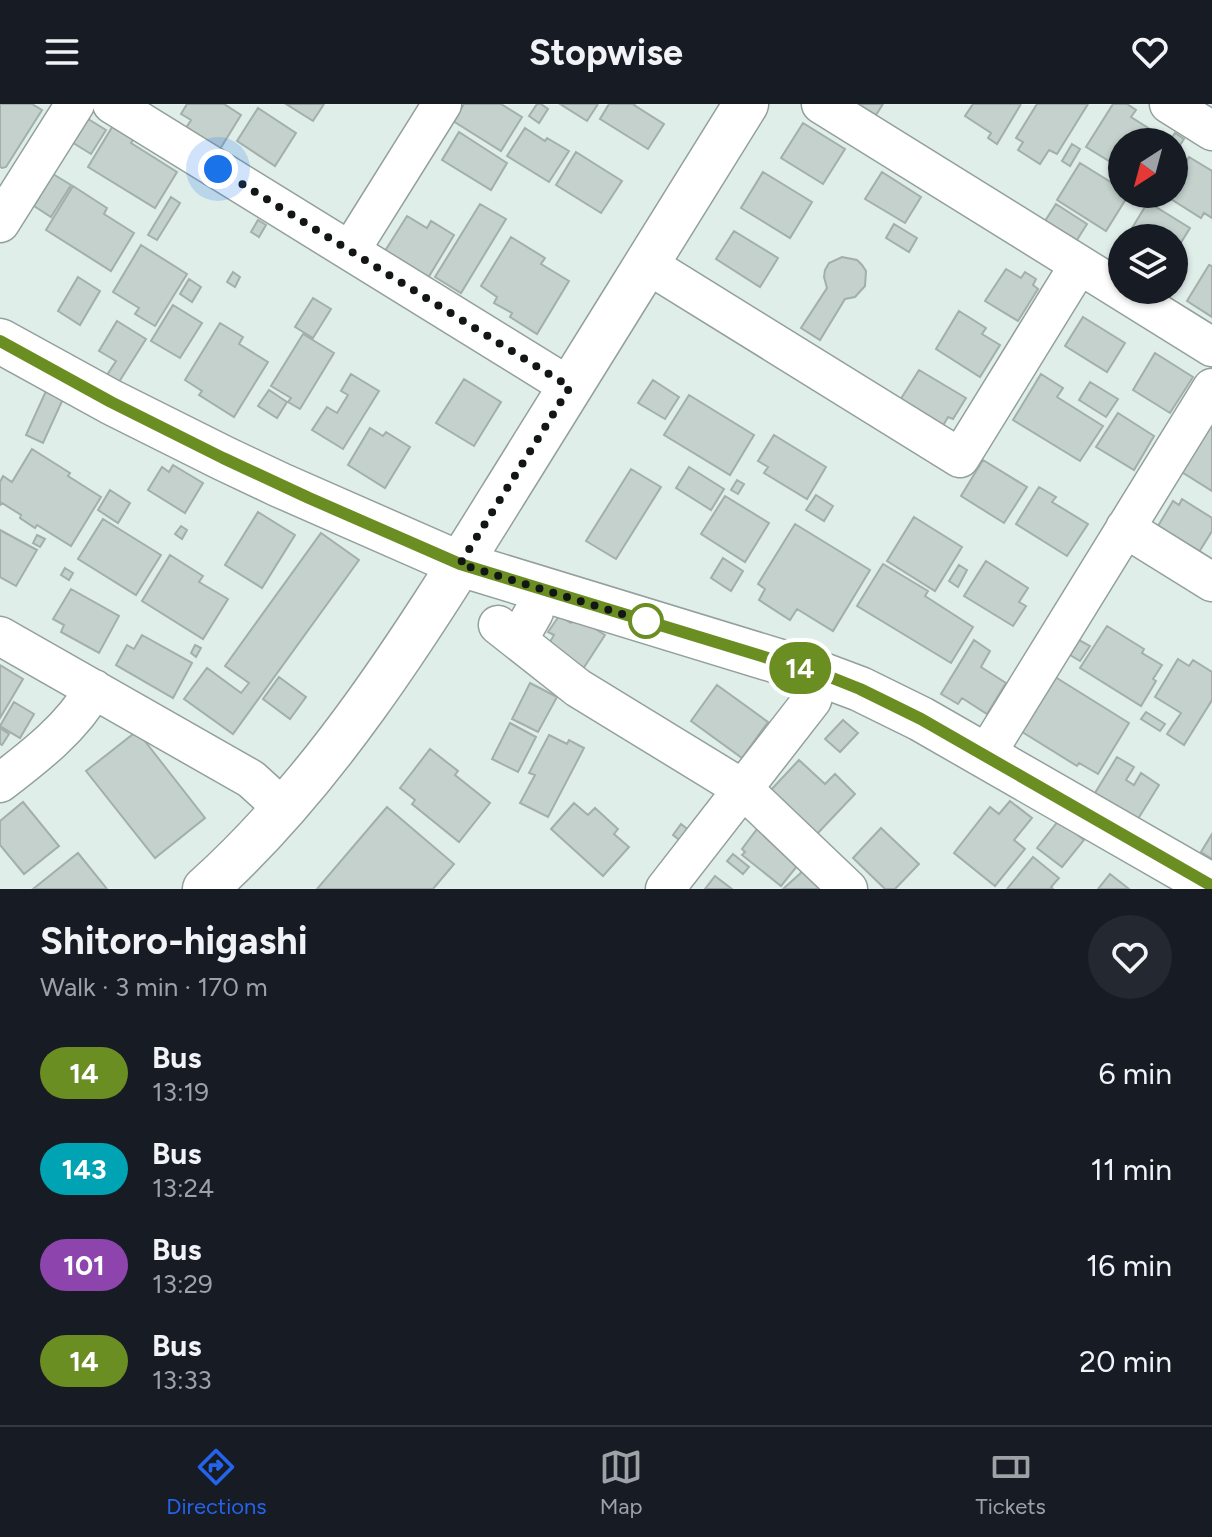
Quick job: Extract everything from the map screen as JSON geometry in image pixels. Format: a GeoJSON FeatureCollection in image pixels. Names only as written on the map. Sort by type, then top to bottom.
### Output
{"type":"FeatureCollection","features":[{"type":"Feature","properties":{"kind":"street"},"geometry":{"type":"LineString","coordinates":[[0,223],[75,104]]}},
{"type":"Feature","properties":{"kind":"street"},"geometry":{"type":"LineString","coordinates":[[112,104],[570,387]]}},
{"type":"Feature","properties":{"kind":"street"},"geometry":{"type":"LineString","coordinates":[[350,251],[442,104]]}},
{"type":"Feature","properties":{"kind":"street"},"geometry":{"type":"LineString","coordinates":[[205,889],[284,809],[357,718],[460,564],[746,104]]}},
{"type":"Feature","properties":{"kind":"street"},"geometry":{"type":"LineString","coordinates":[[821,104],[1212,347]]}},
{"type":"Feature","properties":{"kind":"street"},"geometry":{"type":"LineString","coordinates":[[1169,104],[1212,131]]}},
{"type":"Feature","properties":{"kind":"street"},"geometry":{"type":"LineString","coordinates":[[647,264],[960,458],[1079,265]]}},
{"type":"Feature","properties":{"kind":"street"},"geometry":{"type":"LineString","coordinates":[[0,341],[111,402],[223,458],[460,564],[860,689],[985,756],[1212,886]]}},
{"type":"Feature","properties":{"kind":"street"},"geometry":{"type":"LineString","coordinates":[[985,756],[1212,388]]}},
{"type":"Feature","properties":{"kind":"street"},"geometry":{"type":"LineString","coordinates":[[1125,528],[1212,582]]}},
{"type":"Feature","properties":{"kind":"street"},"geometry":{"type":"LineString","coordinates":[[517,626],[578,688],[743,789],[848,889]]}},
{"type":"Feature","properties":{"kind":"street"},"geometry":{"type":"LineString","coordinates":[[0,636],[251,779],[284,809]]}},
{"type":"Feature","properties":{"kind":"street"},"geometry":{"type":"LineString","coordinates":[[665,889],[812,700],[820,674]]}},
{"type":"Feature","properties":{"kind":"street"},"geometry":{"type":"LineString","coordinates":[[0,783],[83,709],[94,689]]}},
{"type":"Feature","properties":{"kind":"building"},"geometry":{"type":"Polygon","coordinates":[[[0,104],[32,104],[42,110],[6,167],[2,168],[0,167],[0,104]]]}},
{"type":"Feature","properties":{"kind":"building"},"geometry":{"type":"Polygon","coordinates":[[[187,104],[224,104],[241,115],[220,149],[186,128],[191,120],[181,114],[187,104]]]}},
{"type":"Feature","properties":{"kind":"building"},"geometry":{"type":"Polygon","coordinates":[[[286,104],[324,104],[313,121],[286,104]]]}},
{"type":"Feature","properties":{"kind":"building"},"geometry":{"type":"Polygon","coordinates":[[[464,104],[501,104],[522,117],[501,151],[453,121],[464,104]]]}},
{"type":"Feature","properties":{"kind":"building"},"geometry":{"type":"Polygon","coordinates":[[[537,104],[548,109],[539,123],[529,116],[537,104]]]}},
{"type":"Feature","properties":{"kind":"building"},"geometry":{"type":"Polygon","coordinates":[[[560,104],[598,104],[587,121],[560,104]]]}},
{"type":"Feature","properties":{"kind":"building"},"geometry":{"type":"Polygon","coordinates":[[[609,104],[635,104],[664,124],[648,149],[600,119],[609,104]]]}},
{"type":"Feature","properties":{"kind":"building"},"geometry":{"type":"Polygon","coordinates":[[[858,104],[883,104],[876,115],[858,104]]]}},
{"type":"Feature","properties":{"kind":"building"},"geometry":{"type":"Polygon","coordinates":[[[973,104],[1021,104],[997,144],[988,138],[991,133],[965,116],[973,104]]]}},
{"type":"Feature","properties":{"kind":"building"},"geometry":{"type":"Polygon","coordinates":[[[1037,104],[1088,104],[1057,154],[1049,150],[1040,164],[1018,150],[1023,142],[1016,138],[1037,104]]]}},
{"type":"Feature","properties":{"kind":"building"},"geometry":{"type":"Polygon","coordinates":[[[1113,104],[1127,104],[1136,110],[1131,117],[1148,128],[1108,128],[1108,160],[1086,147],[1113,104]]]}},
{"type":"Feature","properties":{"kind":"building"},"geometry":{"type":"Polygon","coordinates":[[[258,108],[296,133],[275,166],[237,141],[258,108]]]}},
{"type":"Feature","properties":{"kind":"building"},"geometry":{"type":"Polygon","coordinates":[[[85,117],[106,130],[91,154],[70,141],[85,117]]]}},
{"type":"Feature","properties":{"kind":"building"},"geometry":{"type":"Polygon","coordinates":[[[803,123],[845,149],[823,184],[781,158],[803,123]]]}},
{"type":"Feature","properties":{"kind":"building"},"geometry":{"type":"Polygon","coordinates":[[[114,124],[135,137],[131,143],[177,172],[155,208],[88,167],[114,124]]]}},
{"type":"Feature","properties":{"kind":"building"},"geometry":{"type":"Polygon","coordinates":[[[525,128],[569,151],[549,182],[507,156],[525,128]]]}},
{"type":"Feature","properties":{"kind":"building"},"geometry":{"type":"Polygon","coordinates":[[[459,132],[507,163],[491,190],[442,160],[459,132]]]}},
{"type":"Feature","properties":{"kind":"building"},"geometry":{"type":"Polygon","coordinates":[[[1072,144],[1080,149],[1070,166],[1062,161],[1072,144]]]}},
{"type":"Feature","properties":{"kind":"building"},"geometry":{"type":"Polygon","coordinates":[[[576,152],[622,181],[601,213],[556,185],[576,152]]]}},
{"type":"Feature","properties":{"kind":"building"},"geometry":{"type":"Polygon","coordinates":[[[1188,159],[1212,171],[1212,218],[1204,213],[1201,218],[1185,208],[1188,208],[1188,159]]]}},
{"type":"Feature","properties":{"kind":"building"},"geometry":{"type":"Polygon","coordinates":[[[1080,163],[1108,180],[1108,208],[1120,208],[1106,231],[1057,200],[1080,163]]]}},
{"type":"Feature","properties":{"kind":"building"},"geometry":{"type":"Polygon","coordinates":[[[763,172],[812,202],[790,238],[741,208],[763,172]]]}},
{"type":"Feature","properties":{"kind":"building"},"geometry":{"type":"Polygon","coordinates":[[[882,172],[921,197],[905,223],[865,199],[882,172]]]}},
{"type":"Feature","properties":{"kind":"building"},"geometry":{"type":"Polygon","coordinates":[[[53,174],[71,185],[51,217],[34,206],[53,174]]]}},
{"type":"Feature","properties":{"kind":"building"},"geometry":{"type":"Polygon","coordinates":[[[73,186],[107,208],[104,214],[134,233],[111,271],[46,230],[73,186]]]}},
{"type":"Feature","properties":{"kind":"building"},"geometry":{"type":"Polygon","coordinates":[[[171,197],[180,203],[157,240],[148,235],[171,197]]]}},
{"type":"Feature","properties":{"kind":"building"},"geometry":{"type":"Polygon","coordinates":[[[480,204],[506,219],[461,293],[435,277],[480,204]]]}},
{"type":"Feature","properties":{"kind":"building"},"geometry":{"type":"Polygon","coordinates":[[[1056,204],[1087,224],[1077,240],[1045,221],[1056,204]]]}},
{"type":"Feature","properties":{"kind":"building"},"geometry":{"type":"Polygon","coordinates":[[[1144,208],[1158,208],[1184,224],[1135,224],[1144,208]]]}},
{"type":"Feature","properties":{"kind":"building"},"geometry":{"type":"Polygon","coordinates":[[[407,216],[427,228],[431,221],[454,235],[428,278],[385,251],[407,216]]]}},
{"type":"Feature","properties":{"kind":"building"},"geometry":{"type":"Polygon","coordinates":[[[258,220],[266,225],[259,237],[251,232],[258,220]]]}},
{"type":"Feature","properties":{"kind":"building"},"geometry":{"type":"Polygon","coordinates":[[[894,224],[917,238],[909,252],[886,238],[894,224]]]}},
{"type":"Feature","properties":{"kind":"building"},"geometry":{"type":"Polygon","coordinates":[[[734,231],[778,258],[760,287],[716,259],[734,231]]]}},
{"type":"Feature","properties":{"kind":"building"},"geometry":{"type":"Polygon","coordinates":[[[511,237],[545,258],[541,264],[569,281],[537,334],[510,317],[512,313],[494,303],[497,297],[481,286],[511,237]]]}},
{"type":"Feature","properties":{"kind":"building"},"geometry":{"type":"Polygon","coordinates":[[[141,245],[187,274],[155,326],[135,314],[139,308],[113,292],[141,245]]]}},
{"type":"Feature","properties":{"kind":"building"},"geometry":{"type":"Polygon","coordinates":[[[842,257],[857,260],[862,265],[866,271],[865,286],[855,297],[845,299],[820,340],[801,328],[827,288],[824,277],[829,263],[842,257]]]}},
{"type":"Feature","properties":{"kind":"building"},"geometry":{"type":"Polygon","coordinates":[[[1209,265],[1212,266],[1212,317],[1188,299],[1209,265]]]}},
{"type":"Feature","properties":{"kind":"building"},"geometry":{"type":"Polygon","coordinates":[[[1006,269],[1021,278],[1025,272],[1036,279],[1033,285],[1038,289],[1018,321],[985,301],[1006,269]]]}},
{"type":"Feature","properties":{"kind":"building"},"geometry":{"type":"Polygon","coordinates":[[[233,272],[240,277],[235,287],[227,282],[233,272]]]}},
{"type":"Feature","properties":{"kind":"building"},"geometry":{"type":"Polygon","coordinates":[[[78,277],[100,291],[80,325],[58,311],[78,277]]]}},
{"type":"Feature","properties":{"kind":"building"},"geometry":{"type":"Polygon","coordinates":[[[189,279],[201,287],[192,302],[180,294],[189,279]]]}},
{"type":"Feature","properties":{"kind":"building"},"geometry":{"type":"Polygon","coordinates":[[[313,298],[331,309],[313,338],[295,327],[313,298]]]}},
{"type":"Feature","properties":{"kind":"building"},"geometry":{"type":"Polygon","coordinates":[[[173,305],[202,323],[180,358],[151,341],[173,305]]]}},
{"type":"Feature","properties":{"kind":"building"},"geometry":{"type":"Polygon","coordinates":[[[959,311],[986,328],[982,334],[1000,345],[980,377],[936,349],[959,311]]]}},
{"type":"Feature","properties":{"kind":"building"},"geometry":{"type":"Polygon","coordinates":[[[1083,317],[1125,343],[1107,372],[1065,346],[1083,317]]]}},
{"type":"Feature","properties":{"kind":"building"},"geometry":{"type":"Polygon","coordinates":[[[117,321],[146,339],[119,382],[107,375],[116,361],[99,351],[117,321]]]}},
{"type":"Feature","properties":{"kind":"building"},"geometry":{"type":"Polygon","coordinates":[[[220,323],[243,337],[239,344],[268,362],[234,417],[199,395],[202,391],[185,380],[220,323]]]}},
{"type":"Feature","properties":{"kind":"building"},"geometry":{"type":"Polygon","coordinates":[[[303,334],[334,353],[300,409],[288,402],[291,398],[271,386],[303,334]]]}},
{"type":"Feature","properties":{"kind":"building"},"geometry":{"type":"Polygon","coordinates":[[[1155,353],[1193,377],[1170,413],[1133,390],[1155,353]]]}},
{"type":"Feature","properties":{"kind":"building"},"geometry":{"type":"Polygon","coordinates":[[[919,370],[966,398],[953,419],[948,417],[940,431],[897,405],[919,370]]]}},
{"type":"Feature","properties":{"kind":"building"},"geometry":{"type":"Polygon","coordinates":[[[351,374],[379,391],[343,449],[312,430],[327,407],[337,413],[348,395],[341,391],[351,374]]]}},
{"type":"Feature","properties":{"kind":"building"},"geometry":{"type":"Polygon","coordinates":[[[1041,374],[1063,388],[1057,397],[1103,426],[1080,461],[1013,420],[1041,374]]]}},
{"type":"Feature","properties":{"kind":"building"},"geometry":{"type":"Polygon","coordinates":[[[464,379],[501,402],[474,446],[436,423],[464,379]]]}},
{"type":"Feature","properties":{"kind":"building"},"geometry":{"type":"Polygon","coordinates":[[[653,380],[679,397],[665,419],[638,403],[653,380]]]}},
{"type":"Feature","properties":{"kind":"building"},"geometry":{"type":"Polygon","coordinates":[[[1090,382],[1118,399],[1106,417],[1079,400],[1090,382]]]}},
{"type":"Feature","properties":{"kind":"building"},"geometry":{"type":"Polygon","coordinates":[[[269,390],[287,402],[277,418],[258,406],[269,390]]]}},
{"type":"Feature","properties":{"kind":"building"},"geometry":{"type":"Polygon","coordinates":[[[46,391],[63,399],[43,443],[26,435],[46,391]]]}},
{"type":"Feature","properties":{"kind":"building"},"geometry":{"type":"Polygon","coordinates":[[[689,395],[754,435],[730,475],[664,435],[689,395]]]}},
{"type":"Feature","properties":{"kind":"building"},"geometry":{"type":"Polygon","coordinates":[[[1118,413],[1154,436],[1134,470],[1096,447],[1118,413]]]}},
{"type":"Feature","properties":{"kind":"building"},"geometry":{"type":"Polygon","coordinates":[[[1212,421],[1212,491],[1180,471],[1212,421]]]}},
{"type":"Feature","properties":{"kind":"building"},"geometry":{"type":"Polygon","coordinates":[[[370,428],[383,436],[386,432],[410,447],[385,488],[348,465],[370,428]]]}},
{"type":"Feature","properties":{"kind":"building"},"geometry":{"type":"Polygon","coordinates":[[[774,435],[826,467],[807,499],[764,473],[768,467],[758,461],[774,435]]]}},
{"type":"Feature","properties":{"kind":"building"},"geometry":{"type":"Polygon","coordinates":[[[32,449],[101,497],[71,546],[37,525],[35,528],[2,503],[0,505],[3,476],[12,482],[32,449]]]}},
{"type":"Feature","properties":{"kind":"building"},"geometry":{"type":"Polygon","coordinates":[[[983,460],[1027,487],[1004,523],[961,496],[983,460]]]}},
{"type":"Feature","properties":{"kind":"building"},"geometry":{"type":"Polygon","coordinates":[[[173,465],[203,483],[185,513],[148,490],[162,467],[169,472],[173,465]]]}},
{"type":"Feature","properties":{"kind":"building"},"geometry":{"type":"Polygon","coordinates":[[[689,467],[724,489],[711,510],[676,488],[689,467]]]}},
{"type":"Feature","properties":{"kind":"building"},"geometry":{"type":"Polygon","coordinates":[[[631,469],[661,487],[616,559],[586,541],[631,469]]]}},
{"type":"Feature","properties":{"kind":"building"},"geometry":{"type":"Polygon","coordinates":[[[737,480],[744,484],[738,494],[731,490],[737,480]]]}},
{"type":"Feature","properties":{"kind":"building"},"geometry":{"type":"Polygon","coordinates":[[[1039,487],[1056,497],[1052,502],[1088,524],[1067,556],[1016,524],[1039,487]]]}},
{"type":"Feature","properties":{"kind":"building"},"geometry":{"type":"Polygon","coordinates":[[[110,490],[130,503],[118,523],[98,510],[110,490]]]}},
{"type":"Feature","properties":{"kind":"building"},"geometry":{"type":"Polygon","coordinates":[[[816,495],[833,506],[824,521],[806,510],[816,495]]]}},
{"type":"Feature","properties":{"kind":"building"},"geometry":{"type":"Polygon","coordinates":[[[725,496],[769,523],[745,562],[701,534],[725,496]]]}},
{"type":"Feature","properties":{"kind":"building"},"geometry":{"type":"Polygon","coordinates":[[[1182,499],[1212,518],[1212,531],[1199,552],[1158,526],[1173,501],[1179,505],[1182,499]]]}},
{"type":"Feature","properties":{"kind":"building"},"geometry":{"type":"Polygon","coordinates":[[[258,512],[295,535],[262,588],[225,565],[258,512]]]}},
{"type":"Feature","properties":{"kind":"building"},"geometry":{"type":"Polygon","coordinates":[[[914,517],[962,547],[935,591],[887,561],[914,517]]]}},
{"type":"Feature","properties":{"kind":"building"},"geometry":{"type":"Polygon","coordinates":[[[103,519],[161,555],[136,595],[78,559],[103,519]]]}},
{"type":"Feature","properties":{"kind":"building"},"geometry":{"type":"Polygon","coordinates":[[[795,524],[870,570],[833,631],[797,609],[790,620],[759,600],[765,589],[758,584],[795,524]]]}},
{"type":"Feature","properties":{"kind":"building"},"geometry":{"type":"Polygon","coordinates":[[[181,526],[187,530],[182,539],[175,534],[181,526]]]}},
{"type":"Feature","properties":{"kind":"building"},"geometry":{"type":"Polygon","coordinates":[[[0,530],[37,550],[16,586],[0,577],[0,530]]]}},
{"type":"Feature","properties":{"kind":"building"},"geometry":{"type":"Polygon","coordinates":[[[321,533],[359,560],[233,734],[184,699],[207,668],[241,693],[249,683],[225,666],[321,533]]]}},
{"type":"Feature","properties":{"kind":"building"},"geometry":{"type":"Polygon","coordinates":[[[37,535],[45,539],[40,547],[33,543],[37,535]]]}},
{"type":"Feature","properties":{"kind":"building"},"geometry":{"type":"Polygon","coordinates":[[[170,555],[203,576],[199,582],[228,599],[203,639],[142,601],[170,555]]]}},
{"type":"Feature","properties":{"kind":"building"},"geometry":{"type":"Polygon","coordinates":[[[723,558],[743,571],[731,591],[711,578],[723,558]]]}},
{"type":"Feature","properties":{"kind":"building"},"geometry":{"type":"Polygon","coordinates":[[[986,561],[1028,588],[1019,602],[1026,606],[1013,626],[964,596],[986,561]]]}},
{"type":"Feature","properties":{"kind":"building"},"geometry":{"type":"Polygon","coordinates":[[[883,564],[928,591],[925,596],[973,627],[951,663],[857,606],[883,564]]]}},
{"type":"Feature","properties":{"kind":"building"},"geometry":{"type":"Polygon","coordinates":[[[959,565],[967,570],[958,587],[949,581],[959,565]]]}},
{"type":"Feature","properties":{"kind":"building"},"geometry":{"type":"Polygon","coordinates":[[[65,568],[73,573],[69,580],[61,575],[65,568]]]}},
{"type":"Feature","properties":{"kind":"building"},"geometry":{"type":"Polygon","coordinates":[[[71,589],[119,616],[99,653],[61,632],[64,625],[53,619],[71,589]]]}},
{"type":"Feature","properties":{"kind":"building"},"geometry":{"type":"Polygon","coordinates":[[[559,616],[571,623],[576,617],[605,635],[583,669],[547,647],[554,635],[548,632],[559,616]]]}},
{"type":"Feature","properties":{"kind":"building"},"geometry":{"type":"Polygon","coordinates":[[[1107,626],[1144,649],[1142,653],[1162,665],[1141,706],[1080,668],[1107,626]]]}},
{"type":"Feature","properties":{"kind":"building"},"geometry":{"type":"Polygon","coordinates":[[[142,635],[192,663],[173,698],[116,665],[127,645],[134,649],[142,635]]]}},
{"type":"Feature","properties":{"kind":"building"},"geometry":{"type":"Polygon","coordinates":[[[974,640],[990,651],[981,667],[1006,683],[987,714],[962,698],[958,704],[941,694],[974,640]]]}},
{"type":"Feature","properties":{"kind":"building"},"geometry":{"type":"Polygon","coordinates":[[[1079,640],[1090,646],[1080,661],[1070,655],[1079,640]]]}},
{"type":"Feature","properties":{"kind":"building"},"geometry":{"type":"Polygon","coordinates":[[[195,645],[201,648],[196,657],[191,653],[195,645]]]}},
{"type":"Feature","properties":{"kind":"building"},"geometry":{"type":"Polygon","coordinates":[[[1178,659],[1189,666],[1193,660],[1212,672],[1212,700],[1184,745],[1167,734],[1181,713],[1155,697],[1178,659]]]}},
{"type":"Feature","properties":{"kind":"building"},"geometry":{"type":"Polygon","coordinates":[[[0,665],[23,679],[0,718],[0,665]]]}},
{"type":"Feature","properties":{"kind":"building"},"geometry":{"type":"Polygon","coordinates":[[[1052,675],[1129,723],[1098,774],[1079,763],[1077,766],[1019,730],[1052,675]]]}},
{"type":"Feature","properties":{"kind":"building"},"geometry":{"type":"Polygon","coordinates":[[[279,677],[306,697],[290,719],[263,699],[279,677]]]}},
{"type":"Feature","properties":{"kind":"building"},"geometry":{"type":"Polygon","coordinates":[[[530,683],[557,697],[538,732],[512,719],[530,683]]]}},
{"type":"Feature","properties":{"kind":"building"},"geometry":{"type":"Polygon","coordinates":[[[717,685],[768,722],[742,758],[691,721],[717,685]]]}},
{"type":"Feature","properties":{"kind":"building"},"geometry":{"type":"Polygon","coordinates":[[[14,702],[34,714],[20,738],[0,726],[14,702]]]}},
{"type":"Feature","properties":{"kind":"building"},"geometry":{"type":"Polygon","coordinates":[[[1146,712],[1165,724],[1160,731],[1141,719],[1146,712]]]}},
{"type":"Feature","properties":{"kind":"building"},"geometry":{"type":"Polygon","coordinates":[[[843,720],[858,733],[840,752],[825,739],[843,720]]]}},
{"type":"Feature","properties":{"kind":"building"},"geometry":{"type":"Polygon","coordinates":[[[510,723],[536,737],[518,772],[492,759],[510,723]]]}},
{"type":"Feature","properties":{"kind":"building"},"geometry":{"type":"Polygon","coordinates":[[[0,728],[9,734],[2,745],[0,744],[0,728]]]}},
{"type":"Feature","properties":{"kind":"building"},"geometry":{"type":"Polygon","coordinates":[[[137,731],[205,818],[155,858],[86,771],[137,731]]]}},
{"type":"Feature","properties":{"kind":"building"},"geometry":{"type":"Polygon","coordinates":[[[549,735],[584,748],[548,817],[520,803],[535,775],[529,773],[549,735]]]}},
{"type":"Feature","properties":{"kind":"building"},"geometry":{"type":"Polygon","coordinates":[[[430,749],[458,771],[455,775],[490,803],[459,842],[412,804],[415,800],[400,788],[430,749]]]}},
{"type":"Feature","properties":{"kind":"building"},"geometry":{"type":"Polygon","coordinates":[[[1117,757],[1134,767],[1126,780],[1134,785],[1141,773],[1159,785],[1138,819],[1095,793],[1117,757]]]}},
{"type":"Feature","properties":{"kind":"building"},"geometry":{"type":"Polygon","coordinates":[[[799,760],[825,784],[835,774],[855,794],[816,835],[769,792],[799,760]]]}},
{"type":"Feature","properties":{"kind":"building"},"geometry":{"type":"Polygon","coordinates":[[[1010,801],[1032,818],[1014,840],[1025,849],[995,886],[954,853],[990,807],[999,814],[1010,801]]]}},
{"type":"Feature","properties":{"kind":"building"},"geometry":{"type":"Polygon","coordinates":[[[23,802],[59,846],[24,874],[0,845],[0,821],[23,802]]]}},
{"type":"Feature","properties":{"kind":"building"},"geometry":{"type":"Polygon","coordinates":[[[574,803],[588,815],[595,808],[618,829],[614,834],[629,847],[603,876],[551,829],[574,803]]]}},
{"type":"Feature","properties":{"kind":"building"},"geometry":{"type":"Polygon","coordinates":[[[387,807],[454,864],[433,889],[317,889],[387,807]]]}},
{"type":"Feature","properties":{"kind":"building"},"geometry":{"type":"Polygon","coordinates":[[[1059,820],[1084,840],[1062,867],[1037,848],[1059,820]]]}},
{"type":"Feature","properties":{"kind":"building"},"geometry":{"type":"Polygon","coordinates":[[[681,824],[690,831],[682,842],[673,835],[681,824]]]}},
{"type":"Feature","properties":{"kind":"building"},"geometry":{"type":"Polygon","coordinates":[[[881,828],[919,864],[895,889],[885,889],[853,858],[881,828]]]}},
{"type":"Feature","properties":{"kind":"building"},"geometry":{"type":"Polygon","coordinates":[[[757,829],[760,832],[763,829],[802,860],[781,886],[742,855],[745,852],[742,849],[757,829]]]}},
{"type":"Feature","properties":{"kind":"building"},"geometry":{"type":"Polygon","coordinates":[[[1212,834],[1212,859],[1201,852],[1212,834]]]}},
{"type":"Feature","properties":{"kind":"building"},"geometry":{"type":"Polygon","coordinates":[[[78,853],[107,889],[33,889],[78,853]]]}},
{"type":"Feature","properties":{"kind":"building"},"geometry":{"type":"Polygon","coordinates":[[[733,854],[749,867],[743,874],[727,861],[733,854]]]}},
{"type":"Feature","properties":{"kind":"building"},"geometry":{"type":"Polygon","coordinates":[[[1033,857],[1059,878],[1051,887],[1053,889],[1007,889],[1033,857]]]}},
{"type":"Feature","properties":{"kind":"building"},"geometry":{"type":"Polygon","coordinates":[[[803,871],[821,889],[783,889],[803,871]]]}},
{"type":"Feature","properties":{"kind":"building"},"geometry":{"type":"Polygon","coordinates":[[[1110,874],[1129,889],[1098,889],[1110,874]]]}},
{"type":"Feature","properties":{"kind":"building"},"geometry":{"type":"Polygon","coordinates":[[[715,876],[732,889],[705,889],[715,876]]]}},
{"type":"Feature","properties":{"kind":"bus line","name":"14"},"geometry":{"type":"LineString","coordinates":[[0,341],[111,402],[223,458],[460,564],[830,677],[860,689],[921,719],[1212,886]]}},
{"type":"Feature","properties":{"kind":"route"},"geometry":{"type":"LineString","coordinates":[[218,169],[570,387],[460,564],[658,625],[646,621]]}}]}
